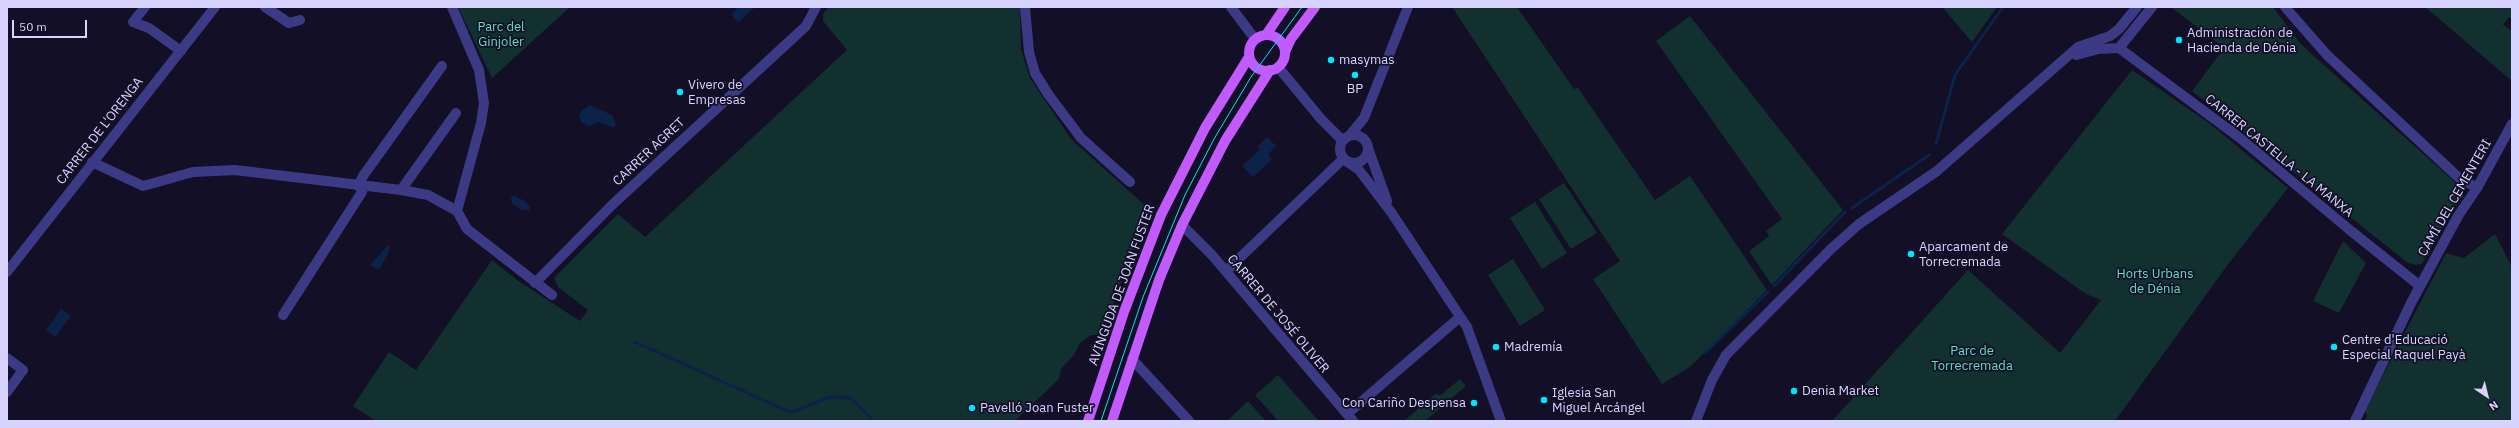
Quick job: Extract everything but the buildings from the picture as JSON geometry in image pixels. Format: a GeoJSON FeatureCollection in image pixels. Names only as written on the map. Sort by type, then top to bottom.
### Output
{"type":"FeatureCollection","features":[{"type":"Feature","properties":{"kind":"main road"},"geometry":{"type":"LineString","coordinates":[[1274,69],[1256,68],[1249,57],[1250,47],[1255,39],[1266,34],[1284,7]]}},
{"type":"Feature","properties":{"kind":"main road"},"geometry":{"type":"LineString","coordinates":[[1112,421],[1159,280],[1182,225],[1225,141],[1274,69],[1284,60],[1285,52],[1294,35],[1315,7]]}},
{"type":"Feature","properties":{"kind":"main road"},"geometry":{"type":"LineString","coordinates":[[1266,34],[1278,38],[1283,44],[1285,52]]}},
{"type":"Feature","properties":{"kind":"main road","name":"AVINGUDA DE JOAN FUSTER"},"geometry":{"type":"LineString","coordinates":[[1088,421],[1124,312],[1160,215],[1205,128],[1249,57]]}},
{"type":"Feature","properties":{"kind":"street"},"geometry":{"type":"LineString","coordinates":[[145,7],[133,22],[149,28],[181,51]]}},
{"type":"Feature","properties":{"kind":"street","name":"CARRER DE L'ORENGA"},"geometry":{"type":"LineString","coordinates":[[7,272],[215,7]]}},
{"type":"Feature","properties":{"kind":"street"},"geometry":{"type":"LineString","coordinates":[[265,7],[289,23],[300,20]]}},
{"type":"Feature","properties":{"kind":"street"},"geometry":{"type":"LineString","coordinates":[[452,7],[479,70],[484,102],[482,123],[457,211]]}},
{"type":"Feature","properties":{"kind":"street","name":"CARRER AGRET"},"geometry":{"type":"LineString","coordinates":[[535,283],[612,205],[806,26],[816,7]]}},
{"type":"Feature","properties":{"kind":"street"},"geometry":{"type":"LineString","coordinates":[[1025,7],[1029,52],[1035,74],[1081,138],[1130,182]]}},
{"type":"Feature","properties":{"kind":"street"},"geometry":{"type":"LineString","coordinates":[[1230,7],[1255,39]]}},
{"type":"Feature","properties":{"kind":"street"},"geometry":{"type":"LineString","coordinates":[[1408,7],[1364,118],[1346,137],[1339,151],[1345,160],[1359,170],[1391,212],[1467,327],[1501,421]]}},
{"type":"Feature","properties":{"kind":"street"},"geometry":{"type":"LineString","coordinates":[[1696,421],[1712,380],[1730,350],[1831,249],[1859,224],[1937,171],[2078,47],[2110,36],[2119,29],[2137,7]]}},
{"type":"Feature","properties":{"kind":"street"},"geometry":{"type":"LineString","coordinates":[[2058,64],[2080,53],[2113,47],[2119,48],[2152,7]]}},
{"type":"Feature","properties":{"kind":"street"},"geometry":{"type":"LineString","coordinates":[[2285,7],[2327,55],[2458,177],[2477,188]]}},
{"type":"Feature","properties":{"kind":"street","name":"CARRER CASTELLA - LA MANXA"},"geometry":{"type":"LineString","coordinates":[[2119,48],[2240,138],[2351,231],[2420,286]]}},
{"type":"Feature","properties":{"kind":"street"},"geometry":{"type":"LineString","coordinates":[[283,315],[362,192],[361,186],[363,176],[442,66]]}},
{"type":"Feature","properties":{"kind":"street"},"geometry":{"type":"LineString","coordinates":[[1274,69],[1321,119],[1346,137],[1358,135],[1368,146]]}},
{"type":"Feature","properties":{"kind":"street"},"geometry":{"type":"LineString","coordinates":[[400,190],[456,113]]}},
{"type":"Feature","properties":{"kind":"street"},"geometry":{"type":"LineString","coordinates":[[1364,118],[1368,146],[1391,212]]}},
{"type":"Feature","properties":{"kind":"street","name":"CAMÍ DEL CEMENTERI"},"geometry":{"type":"LineString","coordinates":[[2355,421],[2420,286],[2458,216],[2477,188],[2512,124]]}},
{"type":"Feature","properties":{"kind":"street"},"geometry":{"type":"LineString","coordinates":[[1345,160],[1359,162],[1366,157],[1368,146]]}},
{"type":"Feature","properties":{"kind":"street"},"geometry":{"type":"LineString","coordinates":[[1226,272],[1345,160]]}},
{"type":"Feature","properties":{"kind":"street"},"geometry":{"type":"LineString","coordinates":[[92,162],[143,186],[184,174],[225,170],[400,190],[428,196],[457,211],[467,230],[552,295]]}},
{"type":"Feature","properties":{"kind":"street","name":"CARRER DE JOSÉ OLIVER"},"geometry":{"type":"LineString","coordinates":[[1182,225],[1197,238],[1350,418]]}},
{"type":"Feature","properties":{"kind":"street"},"geometry":{"type":"LineString","coordinates":[[1350,418],[1460,317]]}},
{"type":"Feature","properties":{"kind":"street"},"geometry":{"type":"LineString","coordinates":[[7,358],[23,370],[7,392]]}},
{"type":"Feature","properties":{"kind":"street"},"geometry":{"type":"LineString","coordinates":[[1132,359],[1190,421]]}},
{"type":"Feature","properties":{"kind":"green space","name":"Parc del Ginjoler"},"geometry":{"type":"Polygon","coordinates":[[[458,7],[570,7],[492,78],[458,7]]]}},
{"type":"Feature","properties":{"kind":"green space"},"geometry":{"type":"Polygon","coordinates":[[[829,7],[1020,7],[1021,49],[1030,78],[1071,139],[1148,208],[1102,335],[1091,335],[1080,343],[1074,355],[1061,369],[1059,379],[1015,421],[376,421],[353,406],[389,352],[416,370],[492,260],[517,280],[580,321],[588,310],[558,287],[554,278],[618,214],[645,237],[847,50],[823,21],[823,14],[829,7]]]}},
{"type":"Feature","properties":{"kind":"green space"},"geometry":{"type":"Polygon","coordinates":[[[1452,7],[1517,7],[1574,89],[1578,88],[1655,200],[1690,176],[1767,290],[1690,367],[1662,384],[1593,279],[1620,261],[1452,7]]]}},
{"type":"Feature","properties":{"kind":"green space"},"geometry":{"type":"Polygon","coordinates":[[[1942,7],[1997,7],[1972,42],[1942,7]]]}},
{"type":"Feature","properties":{"kind":"green space"},"geometry":{"type":"Polygon","coordinates":[[[2171,7],[2273,7],[2300,43],[2457,184],[2460,197],[2422,264],[2416,265],[2408,263],[2192,91],[2224,48],[2171,7]]]}},
{"type":"Feature","properties":{"kind":"green space"},"geometry":{"type":"Polygon","coordinates":[[[2425,7],[2512,7],[2512,20],[2509,17],[2503,25],[2512,31],[2512,81],[2425,7]]]}},
{"type":"Feature","properties":{"kind":"green space"},"geometry":{"type":"Polygon","coordinates":[[[1690,16],[1843,210],[1772,285],[1749,251],[1769,236],[1766,231],[1782,219],[1656,41],[1690,16]]]}},
{"type":"Feature","properties":{"kind":"green space"},"geometry":{"type":"Polygon","coordinates":[[[2132,70],[2209,123],[2288,188],[2229,263],[2115,421],[1832,421],[1968,270],[2060,353],[2101,300],[2086,294],[2002,234],[2132,70]]]}},
{"type":"Feature","properties":{"kind":"green space"},"geometry":{"type":"Polygon","coordinates":[[[1564,183],[1597,233],[1571,249],[1539,199],[1564,183]]]}},
{"type":"Feature","properties":{"kind":"green space"},"geometry":{"type":"Polygon","coordinates":[[[1535,202],[1567,253],[1542,269],[1510,218],[1535,202]]]}},
{"type":"Feature","properties":{"kind":"green space"},"geometry":{"type":"Polygon","coordinates":[[[2495,234],[2512,267],[2512,421],[2365,421],[2367,416],[2365,410],[2446,253],[2464,258],[2495,234]]]}},
{"type":"Feature","properties":{"kind":"green space"},"geometry":{"type":"Polygon","coordinates":[[[2343,241],[2366,263],[2339,313],[2313,301],[2343,241]]]}},
{"type":"Feature","properties":{"kind":"green space"},"geometry":{"type":"Polygon","coordinates":[[[1513,259],[1545,310],[1520,326],[1488,275],[1513,259]]]}},
{"type":"Feature","properties":{"kind":"green space"},"geometry":{"type":"Polygon","coordinates":[[[1278,375],[1318,420],[1278,421],[1255,395],[1278,375]]]}},
{"type":"Feature","properties":{"kind":"green space"},"geometry":{"type":"Polygon","coordinates":[[[1460,379],[1466,386],[1425,421],[1404,421],[1435,394],[1441,395],[1460,379]]]}},
{"type":"Feature","properties":{"kind":"green space"},"geometry":{"type":"Polygon","coordinates":[[[1248,401],[1266,421],[1227,421],[1248,401]]]}},
{"type":"Feature","properties":{"kind":"water"},"geometry":{"type":"Polygon","coordinates":[[[739,7],[754,8],[738,23],[731,14],[739,7]]]}},
{"type":"Feature","properties":{"kind":"water"},"geometry":{"type":"Polygon","coordinates":[[[590,105],[612,115],[616,124],[614,128],[598,122],[589,126],[581,122],[579,116],[581,111],[590,105]]]}},
{"type":"Feature","properties":{"kind":"water"},"geometry":{"type":"Polygon","coordinates":[[[1267,137],[1276,146],[1268,154],[1272,159],[1253,177],[1242,166],[1260,149],[1258,146],[1267,137]]]}},
{"type":"Feature","properties":{"kind":"water"},"geometry":{"type":"Polygon","coordinates":[[[515,196],[525,201],[530,207],[529,210],[522,210],[512,204],[511,197],[515,196]]]}},
{"type":"Feature","properties":{"kind":"water"},"geometry":{"type":"Polygon","coordinates":[[[388,245],[390,247],[388,254],[379,270],[370,265],[388,245]]]}},
{"type":"Feature","properties":{"kind":"water"},"geometry":{"type":"Polygon","coordinates":[[[61,309],[71,316],[55,337],[46,330],[61,309]]]}},
{"type":"Feature","properties":{"kind":"waterway"},"geometry":{"type":"LineString","coordinates":[[1936,144],[1955,75],[2003,7]]}},
{"type":"Feature","properties":{"kind":"waterway"},"geometry":{"type":"LineString","coordinates":[[1852,208],[1929,155]]}},
{"type":"Feature","properties":{"kind":"waterway"},"geometry":{"type":"LineString","coordinates":[[1774,286],[1845,212]]}},
{"type":"Feature","properties":{"kind":"waterway"},"geometry":{"type":"LineString","coordinates":[[1705,353],[1768,292]]}},
{"type":"Feature","properties":{"kind":"waterway"},"geometry":{"type":"LineString","coordinates":[[635,342],[785,410],[792,412],[830,397],[851,398],[873,421]]}},
{"type":"Feature","properties":{"kind":"tram line"},"geometry":{"type":"LineString","coordinates":[[1101,421],[1143,297],[1185,195],[1214,139],[1251,77],[1302,7]]}},
{"type":"Feature","properties":{"kind":"place","name":"Administración de Hacienda de Dénia"},"geometry":{"type":"Point","coordinates":[2179,40]}},
{"type":"Feature","properties":{"kind":"place","name":"masymas"},"geometry":{"type":"Point","coordinates":[1331,60]}},
{"type":"Feature","properties":{"kind":"place","name":"BP"},"geometry":{"type":"Point","coordinates":[1355,75]}},
{"type":"Feature","properties":{"kind":"place","name":"Vivero de Empresas"},"geometry":{"type":"Point","coordinates":[680,92]}},
{"type":"Feature","properties":{"kind":"place","name":"Aparcament de Torrecremada"},"geometry":{"type":"Point","coordinates":[1911,254]}},
{"type":"Feature","properties":{"kind":"place","name":"Madremía"},"geometry":{"type":"Point","coordinates":[1496,347]}},
{"type":"Feature","properties":{"kind":"place","name":"Centre d'Educació Especial Raquel Payà"},"geometry":{"type":"Point","coordinates":[2334,347]}},
{"type":"Feature","properties":{"kind":"place","name":"Denia Market"},"geometry":{"type":"Point","coordinates":[1794,391]}},
{"type":"Feature","properties":{"kind":"place","name":"Iglesia San Miguel Arcángel"},"geometry":{"type":"Point","coordinates":[1544,400]}},
{"type":"Feature","properties":{"kind":"place","name":"Con Cariño Despensa"},"geometry":{"type":"Point","coordinates":[1474,403]}},
{"type":"Feature","properties":{"kind":"place","name":"Pavelló Joan Fuster"},"geometry":{"type":"Point","coordinates":[972,408]}},
{"type":"Feature","properties":{"kind":"park label","name":"Horts Urbans de Dénia"},"geometry":{"type":"Point","coordinates":[2155,282]}},
{"type":"Feature","properties":{"kind":"park label","name":"Parc de Torrecremada"},"geometry":{"type":"Point","coordinates":[1972,358]}}]}
